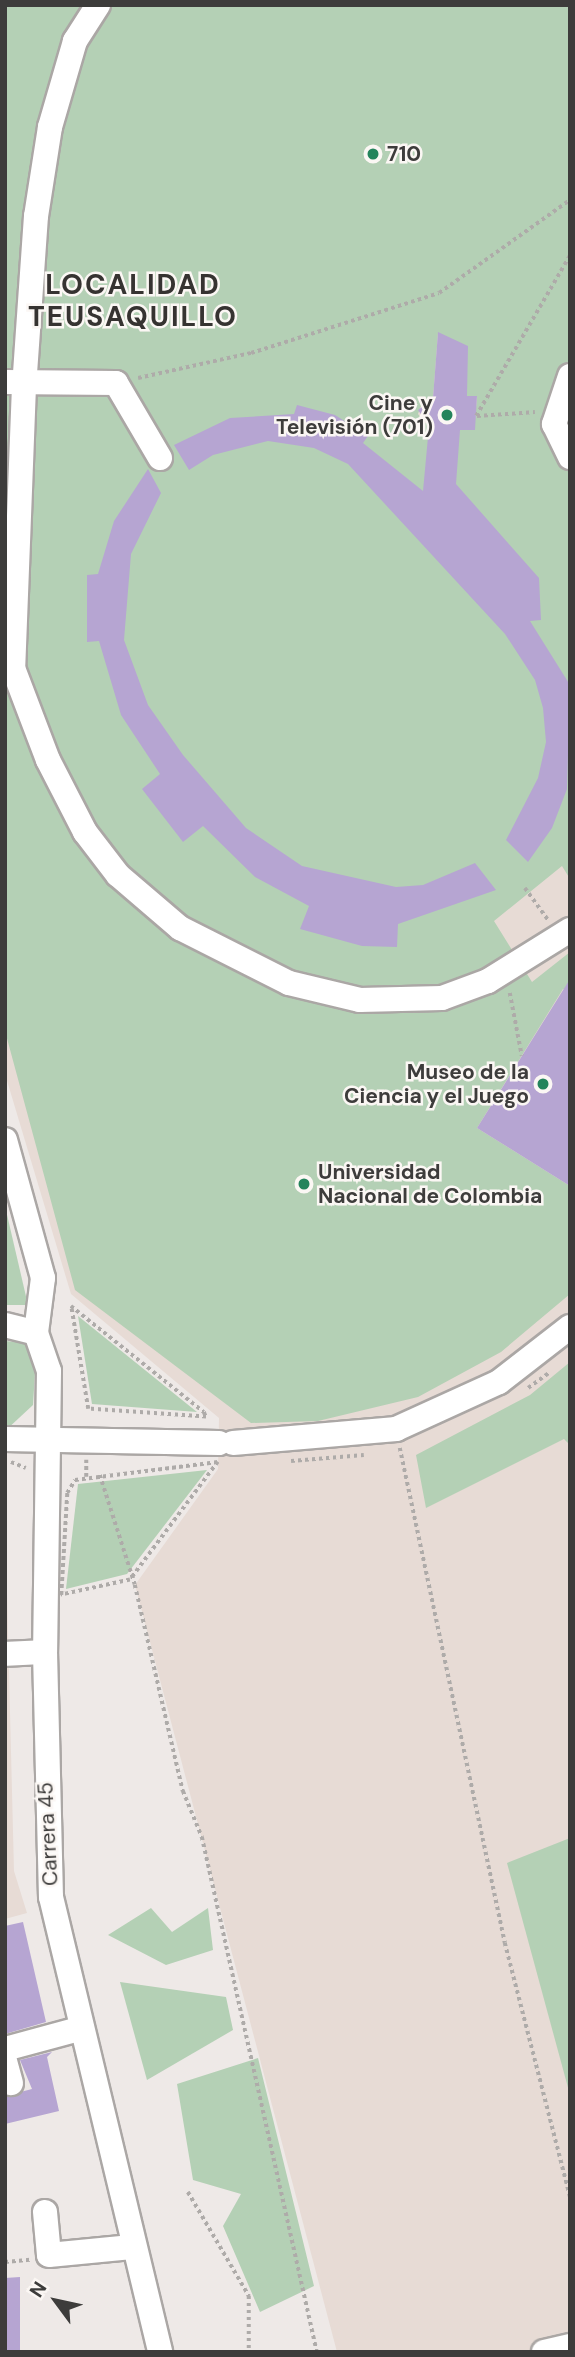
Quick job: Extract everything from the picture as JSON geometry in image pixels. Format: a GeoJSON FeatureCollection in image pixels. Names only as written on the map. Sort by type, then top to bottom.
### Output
{"type":"FeatureCollection","features":[{"type":"Feature","properties":{"kind":"street"},"geometry":{"type":"LineString","coordinates":[[98,5],[75,41],[50,127],[15,384],[13,668],[48,760],[100,854],[180,928],[289,983],[360,1000],[419,1001],[470,989],[566,933]]}},
{"type":"Feature","properties":{"kind":"street"},"geometry":{"type":"LineString","coordinates":[[570,376],[555,412],[557,436],[570,457]]}},
{"type":"Feature","properties":{"kind":"street"},"geometry":{"type":"LineString","coordinates":[[15,384],[116,383],[160,458]]}},
{"type":"Feature","properties":{"kind":"street"},"geometry":{"type":"LineString","coordinates":[[5,1140],[43,1278],[36,1333],[9,1325]]}},
{"type":"Feature","properties":{"kind":"street"},"geometry":{"type":"LineString","coordinates":[[5,1439],[226,1443],[396,1429],[499,1382],[570,1327]]}},
{"type":"Feature","properties":{"kind":"street","name":"Carrera 45"},"geometry":{"type":"LineString","coordinates":[[36,1333],[49,1371],[50,1439],[44,1652],[46,1856],[79,2029],[160,2352]]}},
{"type":"Feature","properties":{"kind":"street"},"geometry":{"type":"LineString","coordinates":[[5,1654],[44,1652]]}},
{"type":"Feature","properties":{"kind":"street"},"geometry":{"type":"LineString","coordinates":[[5,2049],[79,2029]]}},
{"type":"Feature","properties":{"kind":"street"},"geometry":{"type":"LineString","coordinates":[[45,2212],[49,2255],[132,2247]]}},
{"type":"Feature","properties":{"kind":"street"},"geometry":{"type":"LineString","coordinates":[[544,2352],[570,2346]]}},
{"type":"Feature","properties":{"kind":"path"},"geometry":{"type":"LineString","coordinates":[[116,383],[251,354],[439,293],[570,200]]}},
{"type":"Feature","properties":{"kind":"path"},"geometry":{"type":"LineString","coordinates":[[555,412],[476,416],[570,255]]}},
{"type":"Feature","properties":{"kind":"path"},"geometry":{"type":"LineString","coordinates":[[525,888],[566,933]]}},
{"type":"Feature","properties":{"kind":"path"},"geometry":{"type":"LineString","coordinates":[[505,971],[522,1056]]}},
{"type":"Feature","properties":{"kind":"path"},"geometry":{"type":"LineString","coordinates":[[71,1306],[205,1412],[206,1416],[88,1409],[71,1306]]}},
{"type":"Feature","properties":{"kind":"path"},"geometry":{"type":"LineString","coordinates":[[396,1429],[505,1943],[570,2197]]}},
{"type":"Feature","properties":{"kind":"path"},"geometry":{"type":"LineString","coordinates":[[5,1462],[25,1467],[30,1477]]}},
{"type":"Feature","properties":{"kind":"path"},"geometry":{"type":"LineString","coordinates":[[218,1462],[130,1580],[61,1595],[68,1488],[100,1475],[218,1462]]}},
{"type":"Feature","properties":{"kind":"path"},"geometry":{"type":"LineString","coordinates":[[100,1475],[184,1791],[202,1837],[317,2352]]}},
{"type":"Feature","properties":{"kind":"path"},"geometry":{"type":"LineString","coordinates":[[188,2192],[249,2296],[249,2352]]}},
{"type":"Feature","properties":{"kind":"shaded area","name":"Universidad Nacional de Colombia"},"geometry":{"type":"Polygon","coordinates":[[[5,5],[570,5],[570,2352],[337,2352],[135,1585],[218,1469],[219,1418],[71,1294],[5,1074],[5,5]]]}},
{"type":"Feature","properties":{"kind":"shaded area"},"geometry":{"type":"Polygon","coordinates":[[[5,1512],[14,1871],[27,1913],[5,1919],[5,1512]]]}},
{"type":"Feature","properties":{"kind":"green space","name":"Universidad Nacional de Colombia"},"geometry":{"type":"Polygon","coordinates":[[[5,5],[570,5],[570,879],[562,866],[494,921],[532,982],[570,952],[570,992],[563,989],[477,1128],[570,1186],[570,1294],[501,1352],[418,1397],[318,1421],[251,1423],[75,1290],[5,1031],[5,5]],[[438,333],[433,399],[422,403],[418,414],[425,423],[474,430],[477,397],[467,396],[438,333]]]}},
{"type":"Feature","properties":{"kind":"green space"},"geometry":{"type":"Polygon","coordinates":[[[5,1206],[28,1305],[5,1305],[5,1206]]]}},
{"type":"Feature","properties":{"kind":"green space"},"geometry":{"type":"Polygon","coordinates":[[[78,1316],[197,1412],[92,1404],[78,1316]]]}},
{"type":"Feature","properties":{"kind":"green space"},"geometry":{"type":"Polygon","coordinates":[[[5,1341],[26,1343],[36,1357],[33,1405],[5,1431],[5,1341]]]}},
{"type":"Feature","properties":{"kind":"green space"},"geometry":{"type":"Polygon","coordinates":[[[570,1362],[570,1445],[564,1439],[426,1508],[416,1455],[530,1395],[570,1362]]]}},
{"type":"Feature","properties":{"kind":"green space"},"geometry":{"type":"Polygon","coordinates":[[[207,1470],[127,1574],[66,1589],[78,1484],[207,1470]]]}},
{"type":"Feature","properties":{"kind":"green space"},"geometry":{"type":"Polygon","coordinates":[[[570,1838],[570,2095],[507,1863],[570,1838]]]}},
{"type":"Feature","properties":{"kind":"green space"},"geometry":{"type":"Polygon","coordinates":[[[151,1908],[172,1932],[208,1908],[213,1950],[166,1965],[108,1935],[151,1908]]]}},
{"type":"Feature","properties":{"kind":"green space"},"geometry":{"type":"Polygon","coordinates":[[[120,1982],[226,1997],[233,2030],[147,2080],[120,1982]]]}},
{"type":"Feature","properties":{"kind":"green space"},"geometry":{"type":"Polygon","coordinates":[[[258,2058],[314,2286],[260,2312],[223,2226],[241,2194],[193,2180],[177,2084],[258,2058]]]}},
{"type":"Feature","properties":{"kind":"building"},"geometry":{"type":"Polygon","coordinates":[[[438,332],[468,346],[467,396],[477,396],[475,430],[460,430],[456,484],[539,578],[541,620],[530,621],[570,685],[567,789],[552,828],[528,862],[506,840],[538,778],[546,742],[543,708],[535,680],[505,634],[348,464],[314,448],[268,441],[213,455],[189,470],[174,445],[230,418],[294,414],[297,405],[335,415],[368,436],[363,443],[423,491],[429,426],[418,410],[433,398],[438,332]]]}},
{"type":"Feature","properties":{"kind":"building"},"geometry":{"type":"Polygon","coordinates":[[[148,469],[161,493],[131,554],[124,640],[148,705],[183,755],[246,828],[302,866],[396,887],[423,885],[475,863],[496,890],[398,924],[397,947],[362,946],[300,929],[309,906],[255,877],[203,826],[183,842],[142,789],[160,774],[121,715],[99,641],[87,642],[87,575],[98,574],[114,521],[148,469]]]}},
{"type":"Feature","properties":{"kind":"building"},"geometry":{"type":"Polygon","coordinates":[[[570,979],[570,1186],[477,1128],[570,979]]]}},
{"type":"Feature","properties":{"kind":"building"},"geometry":{"type":"Polygon","coordinates":[[[23,1922],[46,2022],[5,2034],[5,1926],[23,1922]]]}},
{"type":"Feature","properties":{"kind":"building"},"geometry":{"type":"Polygon","coordinates":[[[52,2052],[47,2057],[59,2111],[5,2124],[5,2096],[32,2089],[20,2060],[52,2052]]]}},
{"type":"Feature","properties":{"kind":"building"},"geometry":{"type":"Polygon","coordinates":[[[20,2277],[20,2352],[5,2352],[5,2278],[20,2277]]]}},
{"type":"Feature","properties":{"kind":"place","name":"710"},"geometry":{"type":"Point","coordinates":[373,154]}},
{"type":"Feature","properties":{"kind":"place","name":"Cine y Televisión (701)"},"geometry":{"type":"Point","coordinates":[447,415]}},
{"type":"Feature","properties":{"kind":"place","name":"Museo de la Ciencia y el Juego"},"geometry":{"type":"Point","coordinates":[543,1084]}},
{"type":"Feature","properties":{"kind":"place","name":"Universidad Nacional de Colombia"},"geometry":{"type":"Point","coordinates":[304,1184]}},
{"type":"Feature","properties":{"kind":"district","name":"LOCALIDAD TEUSAQUILLO"},"geometry":{"type":"Point","coordinates":[133,301]}}]}
